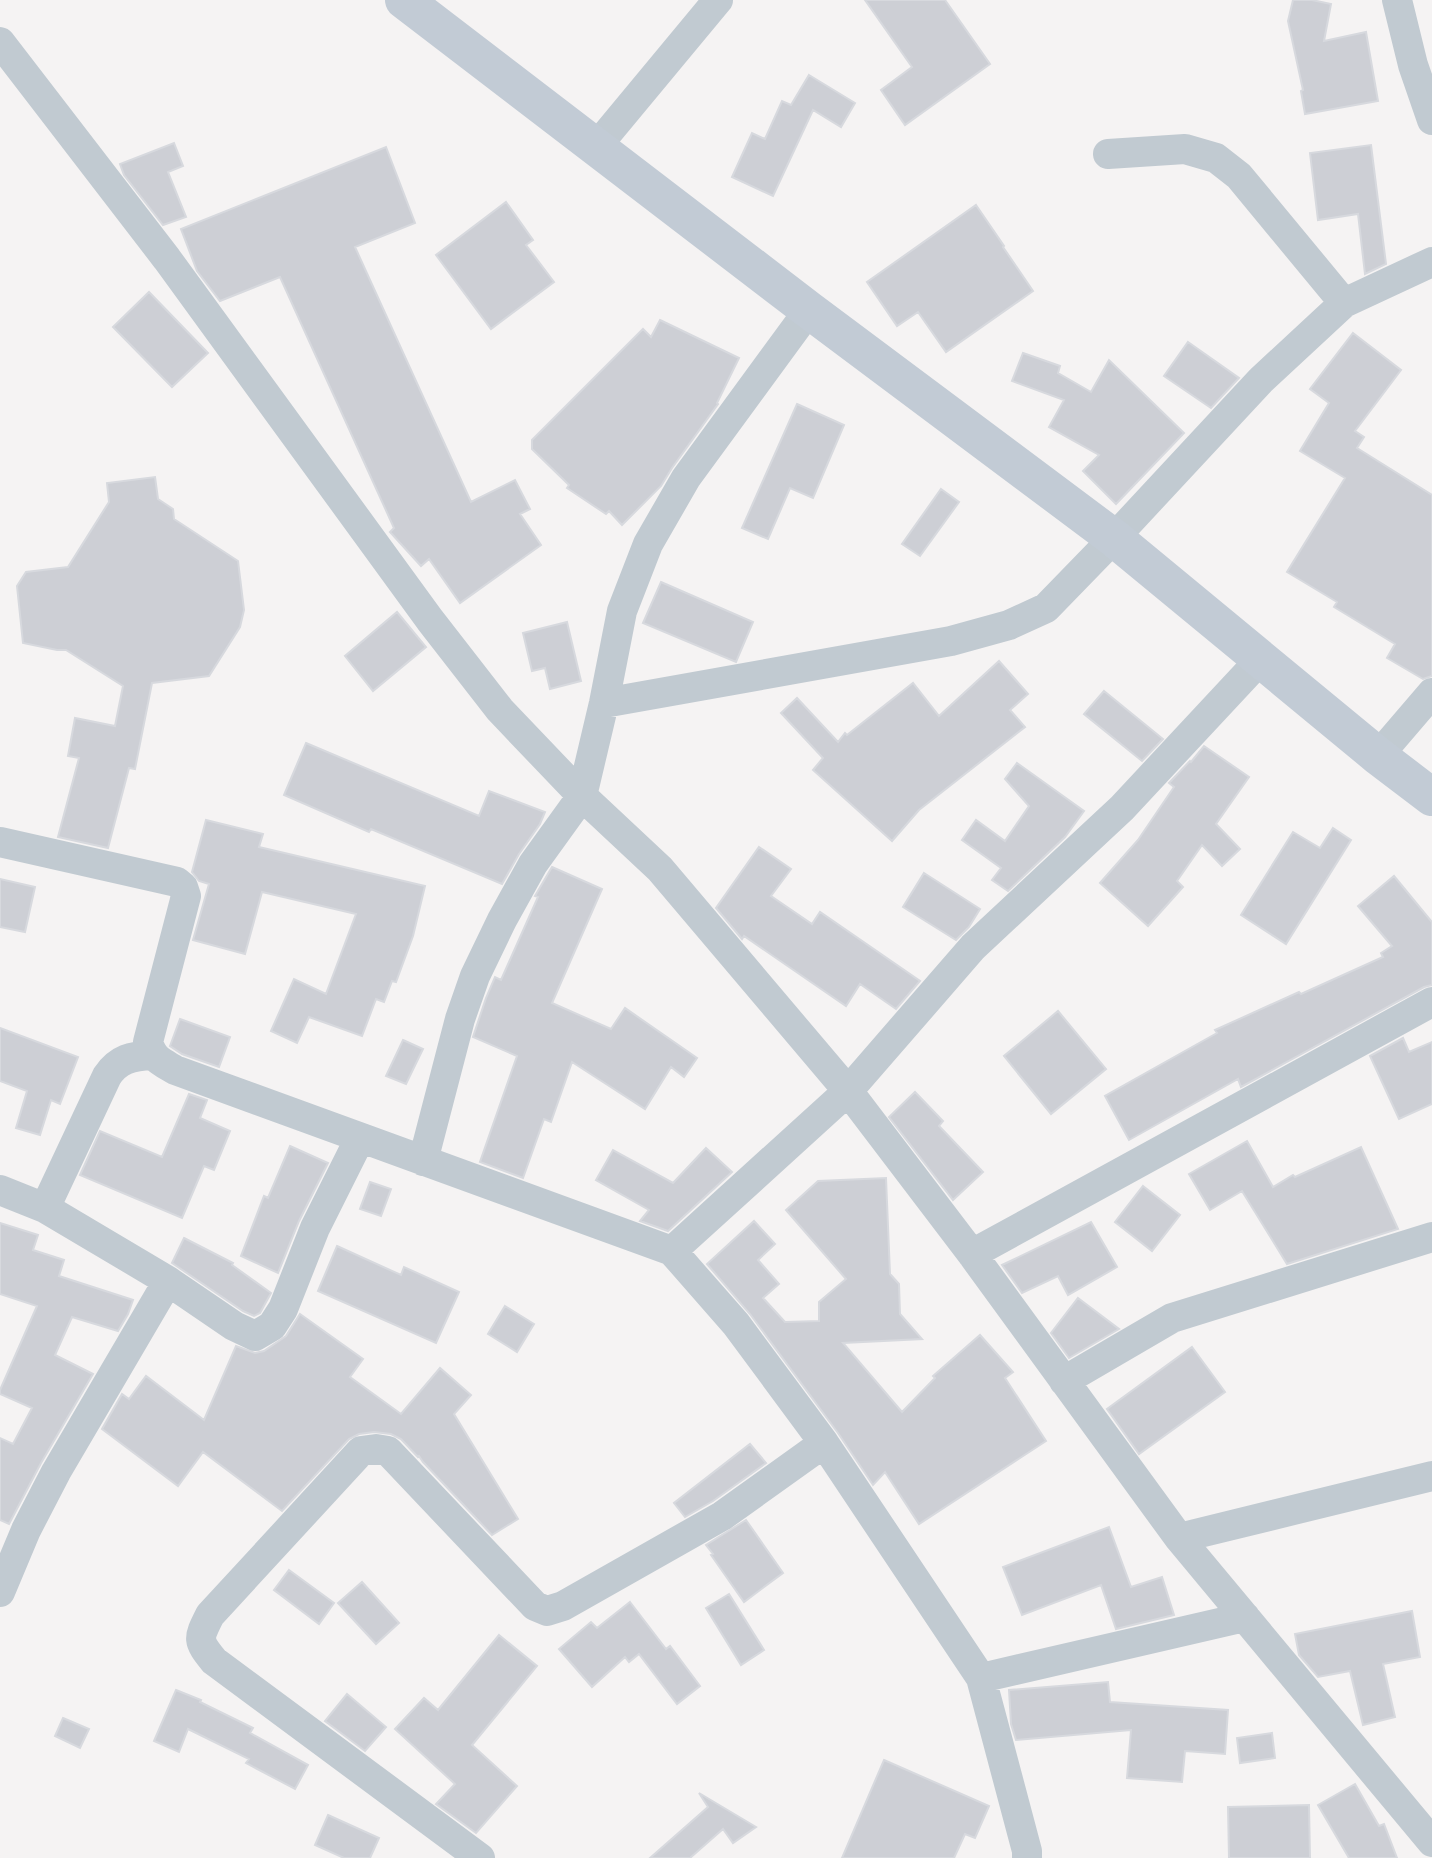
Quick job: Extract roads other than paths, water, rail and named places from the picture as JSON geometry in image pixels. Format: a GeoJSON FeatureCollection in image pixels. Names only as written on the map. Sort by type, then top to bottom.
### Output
{"type":"FeatureCollection","features":[{"type":"Feature","properties":{"kind":"main road"},"geometry":{"type":"LineString","coordinates":[[404,0],[809,310],[1114,538],[1378,757],[1432,797]]}},
{"type":"Feature","properties":{"kind":"street"},"geometry":{"type":"LineString","coordinates":[[596,147],[719,0]]}},
{"type":"Feature","properties":{"kind":"street"},"geometry":{"type":"LineString","coordinates":[[1397,0],[1413,65],[1432,120]]}},
{"type":"Feature","properties":{"kind":"street"},"geometry":{"type":"LineString","coordinates":[[0,41],[167,259],[429,620],[500,710],[582,796],[660,869],[848,1091],[972,1254],[1180,1538],[1432,1842]]}},
{"type":"Feature","properties":{"kind":"street"},"geometry":{"type":"LineString","coordinates":[[1108,154],[1185,149],[1216,158],[1239,176],[1344,303]]}},
{"type":"Feature","properties":{"kind":"street"},"geometry":{"type":"LineString","coordinates":[[604,703],[951,641],[1009,625],[1046,608],[1261,380],[1344,303],[1432,262]]}},
{"type":"Feature","properties":{"kind":"street"},"geometry":{"type":"LineString","coordinates":[[424,1161],[460,1019],[475,976],[533,864],[582,796],[622,611],[648,544],[686,478],[809,310]]}},
{"type":"Feature","properties":{"kind":"street"},"geometry":{"type":"LineString","coordinates":[[672,1251],[848,1091],[973,947],[1122,808],[1260,660]]}},
{"type":"Feature","properties":{"kind":"street"},"geometry":{"type":"LineString","coordinates":[[1378,757],[1432,693]]}},
{"type":"Feature","properties":{"kind":"street"},"geometry":{"type":"LineString","coordinates":[[0,842],[177,882],[183,887],[186,895],[148,1042],[152,1055]]}},
{"type":"Feature","properties":{"kind":"street"},"geometry":{"type":"LineString","coordinates":[[972,1254],[1432,1002]]}},
{"type":"Feature","properties":{"kind":"street"},"geometry":{"type":"LineString","coordinates":[[44,1208],[113,1067],[125,1058],[152,1055],[175,1070],[672,1251],[736,1324],[824,1443],[981,1678],[1027,1858]]}},
{"type":"Feature","properties":{"kind":"street"},"geometry":{"type":"LineString","coordinates":[[0,1190],[44,1208],[168,1282],[234,1326],[255,1336],[272,1326],[283,1309],[315,1228],[360,1138]]}},
{"type":"Feature","properties":{"kind":"street"},"geometry":{"type":"LineString","coordinates":[[1064,1381],[1172,1318],[1432,1237]]}},
{"type":"Feature","properties":{"kind":"street"},"geometry":{"type":"LineString","coordinates":[[0,1592],[26,1530],[56,1472],[168,1282]]}},
{"type":"Feature","properties":{"kind":"street"},"geometry":{"type":"LineString","coordinates":[[480,1858],[214,1661],[202,1646],[201,1633],[210,1615],[361,1451],[388,1451],[535,1606],[547,1611],[563,1606],[722,1516],[824,1443]]}},
{"type":"Feature","properties":{"kind":"street"},"geometry":{"type":"LineString","coordinates":[[1180,1538],[1432,1476]]}},
{"type":"Feature","properties":{"kind":"street"},"geometry":{"type":"LineString","coordinates":[[981,1678],[1245,1617]]}}]}
